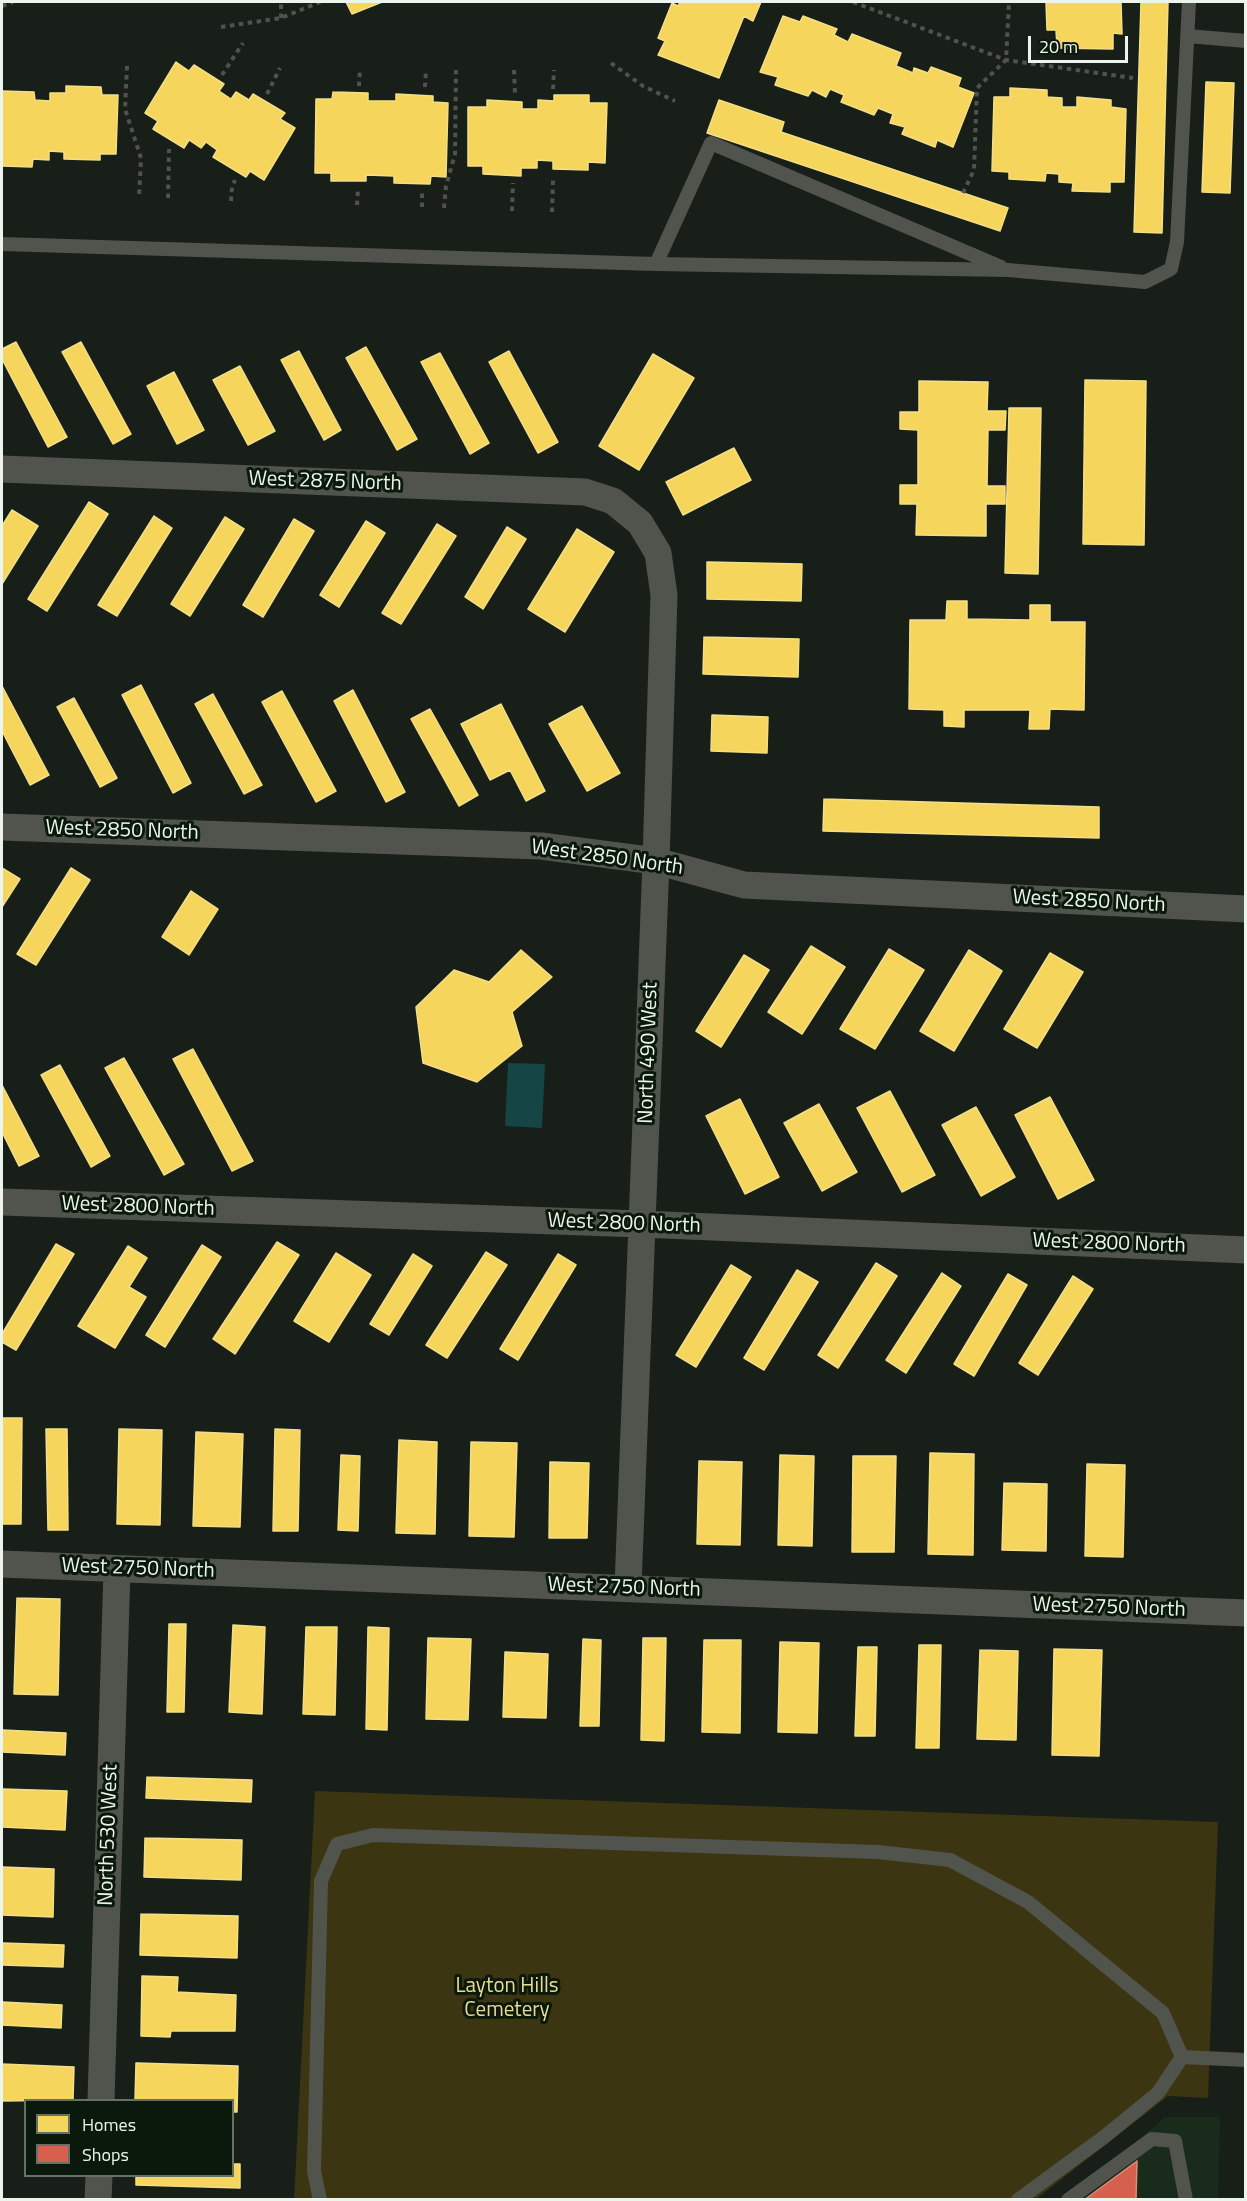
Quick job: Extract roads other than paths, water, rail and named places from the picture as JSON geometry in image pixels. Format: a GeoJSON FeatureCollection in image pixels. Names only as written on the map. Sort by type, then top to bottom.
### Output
{"type":"FeatureCollection","features":[{"type":"Feature","properties":{"kind":"street","name":"West 2875 North"},"geometry":{"type":"LineString","coordinates":[[2,469],[585,492],[613,501],[640,523]]}},
{"type":"Feature","properties":{"kind":"street","name":"North 490 West"},"geometry":{"type":"LineString","coordinates":[[628,1587],[664,595],[658,553],[640,523]]}},
{"type":"Feature","properties":{"kind":"street","name":"West 2850 North"},"geometry":{"type":"LineString","coordinates":[[2,827],[541,846],[656,861],[744,885],[1245,909]]}},
{"type":"Feature","properties":{"kind":"street","name":"West 2800 North"},"geometry":{"type":"LineString","coordinates":[[2,1202],[642,1224],[1245,1250]]}},
{"type":"Feature","properties":{"kind":"street","name":"West 2750 North"},"geometry":{"type":"LineString","coordinates":[[2,1564],[1245,1613]]}},
{"type":"Feature","properties":{"kind":"street","name":"North 530 West"},"geometry":{"type":"LineString","coordinates":[[101,2099],[117,1569]]}},
{"type":"Feature","properties":{"kind":"street"},"geometry":{"type":"LineString","coordinates":[[98,2199],[99,2177]]}},
{"type":"Feature","properties":{"kind":"lane"},"geometry":{"type":"LineString","coordinates":[[2,244],[656,264],[1008,270],[1145,282],[1171,269],[1177,242],[1189,2]]}},
{"type":"Feature","properties":{"kind":"lane"},"geometry":{"type":"LineString","coordinates":[[1188,36],[1245,41]]}},
{"type":"Feature","properties":{"kind":"lane"},"geometry":{"type":"LineString","coordinates":[[656,264],[711,143],[1008,270]]}},
{"type":"Feature","properties":{"kind":"lane"},"geometry":{"type":"LineString","coordinates":[[320,2199],[314,2171],[321,1881],[337,1844],[373,1835],[878,1852],[950,1860],[1028,1902],[1163,2013],[1182,2057]]}},
{"type":"Feature","properties":{"kind":"lane"},"geometry":{"type":"LineString","coordinates":[[1182,2057],[1245,2060]]}},
{"type":"Feature","properties":{"kind":"lane"},"geometry":{"type":"LineString","coordinates":[[1018,2199],[1104,2137],[1158,2093],[1182,2057]]}},
{"type":"Feature","properties":{"kind":"lane"},"geometry":{"type":"LineString","coordinates":[[1068,2199],[1152,2139],[1175,2141],[1186,2199]]}},
{"type":"Feature","properties":{"kind":"water"},"geometry":{"type":"Polygon","coordinates":[[[508,1063],[545,1064],[542,1128],[505,1126],[508,1063]]]}},
{"type":"Feature","properties":{"kind":"park label","name":"Layton Hills Cemetery"},"geometry":{"type":"Point","coordinates":[507,1999]}}]}
